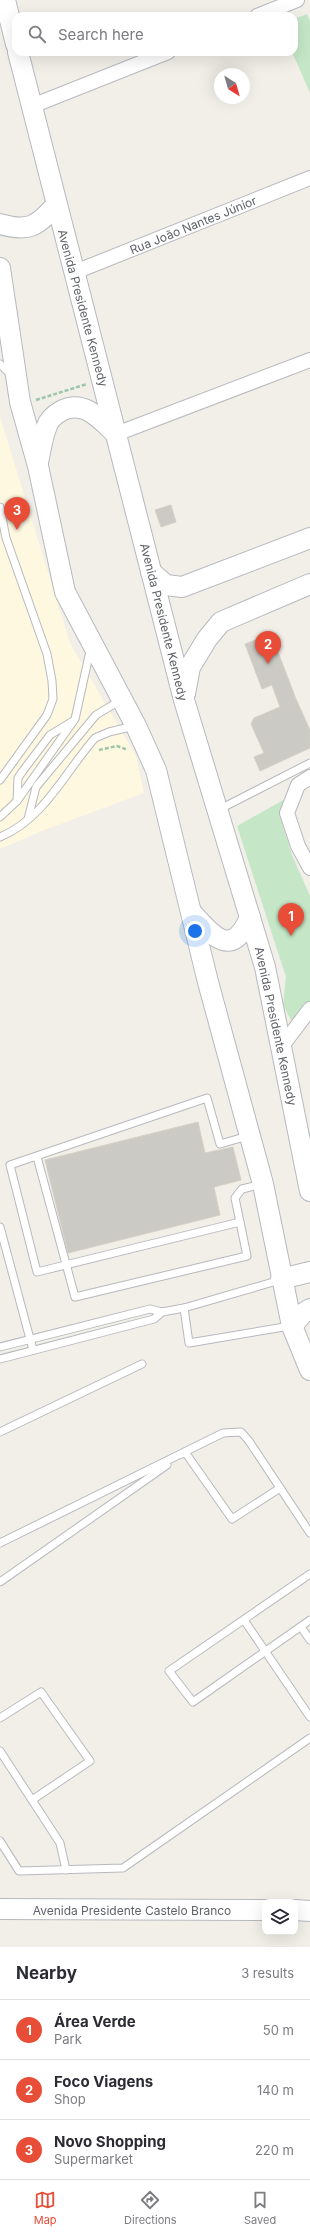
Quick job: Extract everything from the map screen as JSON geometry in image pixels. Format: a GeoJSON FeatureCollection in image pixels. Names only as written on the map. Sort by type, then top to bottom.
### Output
{"type":"FeatureCollection","features":[{"type":"Feature","properties":{"kind":"main road"},"geometry":{"type":"LineString","coordinates":[[7,1],[12,25]]}},
{"type":"Feature","properties":{"kind":"main road","name":"Avenida Presidente Kennedy"},"geometry":{"type":"LineString","coordinates":[[19,56],[184,700],[265,967],[310,1191]]}},
{"type":"Feature","properties":{"kind":"main road"},"geometry":{"type":"LineString","coordinates":[[0,224],[16,229],[30,227],[42,220],[56,205]]}},
{"type":"Feature","properties":{"kind":"main road"},"geometry":{"type":"LineString","coordinates":[[0,268],[3,318],[17,384],[38,466],[65,592],[136,726],[156,770],[189,910],[263,1184],[281,1279],[292,1326],[310,1370]]}},
{"type":"Feature","properties":{"kind":"main road"},"geometry":{"type":"LineString","coordinates":[[38,466],[47,424],[56,414],[69,407],[76,406],[85,408],[116,434]]}},
{"type":"Feature","properties":{"kind":"main road"},"geometry":{"type":"LineString","coordinates":[[151,572],[166,585],[182,587],[310,538]]}},
{"type":"Feature","properties":{"kind":"main road"},"geometry":{"type":"LineString","coordinates":[[184,700],[190,667],[207,639],[222,622],[310,584]]}},
{"type":"Feature","properties":{"kind":"main road"},"geometry":{"type":"LineString","coordinates":[[189,910],[210,933],[225,942],[231,941],[245,929],[250,917]]}},
{"type":"Feature","properties":{"kind":"main road"},"geometry":{"type":"LineString","coordinates":[[281,1279],[310,1272]]}},
{"type":"Feature","properties":{"kind":"main road"},"geometry":{"type":"LineString","coordinates":[[292,1326],[302,1314],[310,1309]]}},
{"type":"Feature","properties":{"kind":"main road","name":"Avenida Presidente Castelo Branco"},"geometry":{"type":"LineString","coordinates":[[0,1909],[262,1910]]}},
{"type":"Feature","properties":{"kind":"main road"},"geometry":{"type":"LineString","coordinates":[[298,1910],[310,1910]]}},
{"type":"Feature","properties":{"kind":"street"},"geometry":{"type":"LineString","coordinates":[[267,12],[297,0]]}},
{"type":"Feature","properties":{"kind":"street"},"geometry":{"type":"LineString","coordinates":[[32,106],[158,56]]}},
{"type":"Feature","properties":{"kind":"street","name":"Rua João Nantes Júnior"},"geometry":{"type":"LineString","coordinates":[[75,272],[310,178]]}},
{"type":"Feature","properties":{"kind":"street"},"geometry":{"type":"LineString","coordinates":[[116,434],[310,360]]}},
{"type":"Feature","properties":{"kind":"street"},"geometry":{"type":"LineString","coordinates":[[310,777],[298,785],[287,813],[298,846],[310,868]]}},
{"type":"Feature","properties":{"kind":"street"},"geometry":{"type":"LineString","coordinates":[[282,1046],[310,1009]]}},
{"type":"Feature","properties":{"kind":"lane"},"geometry":{"type":"LineString","coordinates":[[0,364],[17,384]]}},
{"type":"Feature","properties":{"kind":"lane"},"geometry":{"type":"LineString","coordinates":[[0,507],[3,537],[47,654],[52,681],[53,699],[47,716],[0,780]]}},
{"type":"Feature","properties":{"kind":"lane"},"geometry":{"type":"LineString","coordinates":[[0,817],[18,801],[75,719],[92,645]]}},
{"type":"Feature","properties":{"kind":"lane"},"geometry":{"type":"LineString","coordinates":[[28,819],[36,787],[96,715],[122,700]]}},
{"type":"Feature","properties":{"kind":"lane"},"geometry":{"type":"LineString","coordinates":[[18,801],[18,778],[22,772],[50,735],[75,719]]}},
{"type":"Feature","properties":{"kind":"lane"},"geometry":{"type":"LineString","coordinates":[[0,837],[9,833],[28,819],[56,790],[86,748],[95,738],[109,732],[136,726]]}},
{"type":"Feature","properties":{"kind":"lane"},"geometry":{"type":"LineString","coordinates":[[218,810],[310,763]]}},
{"type":"Feature","properties":{"kind":"lane"},"geometry":{"type":"LineString","coordinates":[[240,1222],[37,1272],[10,1165],[207,1098],[220,1144],[250,1135]]}},
{"type":"Feature","properties":{"kind":"lane"},"geometry":{"type":"LineString","coordinates":[[37,1157],[75,1297],[247,1256],[235,1198],[242,1189],[263,1184]]}},
{"type":"Feature","properties":{"kind":"lane"},"geometry":{"type":"LineString","coordinates":[[0,1227],[33,1350]]}},
{"type":"Feature","properties":{"kind":"lane"},"geometry":{"type":"LineString","coordinates":[[0,1347],[150,1309],[162,1312],[184,1308],[281,1279]]}},
{"type":"Feature","properties":{"kind":"lane"},"geometry":{"type":"LineString","coordinates":[[184,1308],[189,1343],[292,1326]]}},
{"type":"Feature","properties":{"kind":"lane"},"geometry":{"type":"LineString","coordinates":[[0,1359],[154,1319],[162,1312]]}},
{"type":"Feature","properties":{"kind":"lane"},"geometry":{"type":"LineString","coordinates":[[0,1432],[142,1364]]}},
{"type":"Feature","properties":{"kind":"lane"},"geometry":{"type":"LineString","coordinates":[[0,1543],[223,1433],[241,1432],[249,1441],[310,1533]]}},
{"type":"Feature","properties":{"kind":"lane"},"geometry":{"type":"LineString","coordinates":[[185,1452],[232,1519],[280,1488]]}},
{"type":"Feature","properties":{"kind":"lane"},"geometry":{"type":"LineString","coordinates":[[0,1582],[185,1452]]}},
{"type":"Feature","properties":{"kind":"lane"},"geometry":{"type":"LineString","coordinates":[[310,1574],[169,1671],[193,1702],[310,1620]]}},
{"type":"Feature","properties":{"kind":"lane"},"geometry":{"type":"LineString","coordinates":[[244,1620],[310,1717]]}},
{"type":"Feature","properties":{"kind":"lane"},"geometry":{"type":"LineString","coordinates":[[301,1627],[310,1640]]}},
{"type":"Feature","properties":{"kind":"lane"},"geometry":{"type":"LineString","coordinates":[[0,1718],[41,1692],[90,1761],[32,1800]]}},
{"type":"Feature","properties":{"kind":"lane"},"geometry":{"type":"LineString","coordinates":[[0,1841],[19,1871],[122,1868],[310,1738]]}},
{"type":"Feature","properties":{"kind":"lane"},"geometry":{"type":"LineString","coordinates":[[0,1751],[60,1843],[66,1870]]}},
{"type":"Feature","properties":{"kind":"path"},"geometry":{"type":"LineString","coordinates":[[86,748],[93,754],[102,747],[117,746],[126,748],[134,754]]}},
{"type":"Feature","properties":{"kind":"shaded area"},"geometry":{"type":"Polygon","coordinates":[[[0,417],[70,643],[136,756],[144,793],[42,831],[0,849],[0,417]]]}},
{"type":"Feature","properties":{"kind":"green space"},"geometry":{"type":"Polygon","coordinates":[[[307,14],[310,21],[310,93],[294,56],[298,56],[298,17],[307,14]]]}},
{"type":"Feature","properties":{"kind":"green space"},"geometry":{"type":"Polygon","coordinates":[[[287,798],[282,810],[283,827],[292,855],[310,896],[310,1015],[303,1020],[291,1020],[283,1005],[286,977],[237,826],[287,798]]]}},
{"type":"Feature","properties":{"kind":"building"},"geometry":{"type":"Polygon","coordinates":[[[171,505],[176,522],[161,527],[155,510],[171,505]]]}},
{"type":"Feature","properties":{"kind":"building"},"geometry":{"type":"Polygon","coordinates":[[[271,634],[296,699],[310,730],[310,748],[260,771],[254,757],[264,753],[251,724],[254,718],[280,707],[272,685],[262,689],[245,644],[271,634]]]}},
{"type":"Feature","properties":{"kind":"building"},"geometry":{"type":"Polygon","coordinates":[[[198,1122],[205,1153],[233,1147],[241,1180],[214,1187],[220,1215],[68,1253],[45,1160],[198,1122]]]}},
{"type":"Feature","properties":{"kind":"place","name":"Novo Shopping"},"geometry":{"type":"Point","coordinates":[17,530]}},
{"type":"Feature","properties":{"kind":"place","name":"Foco Viagens"},"geometry":{"type":"Point","coordinates":[268,664]}},
{"type":"Feature","properties":{"kind":"place","name":"Área Verde"},"geometry":{"type":"Point","coordinates":[291,936]}}]}
